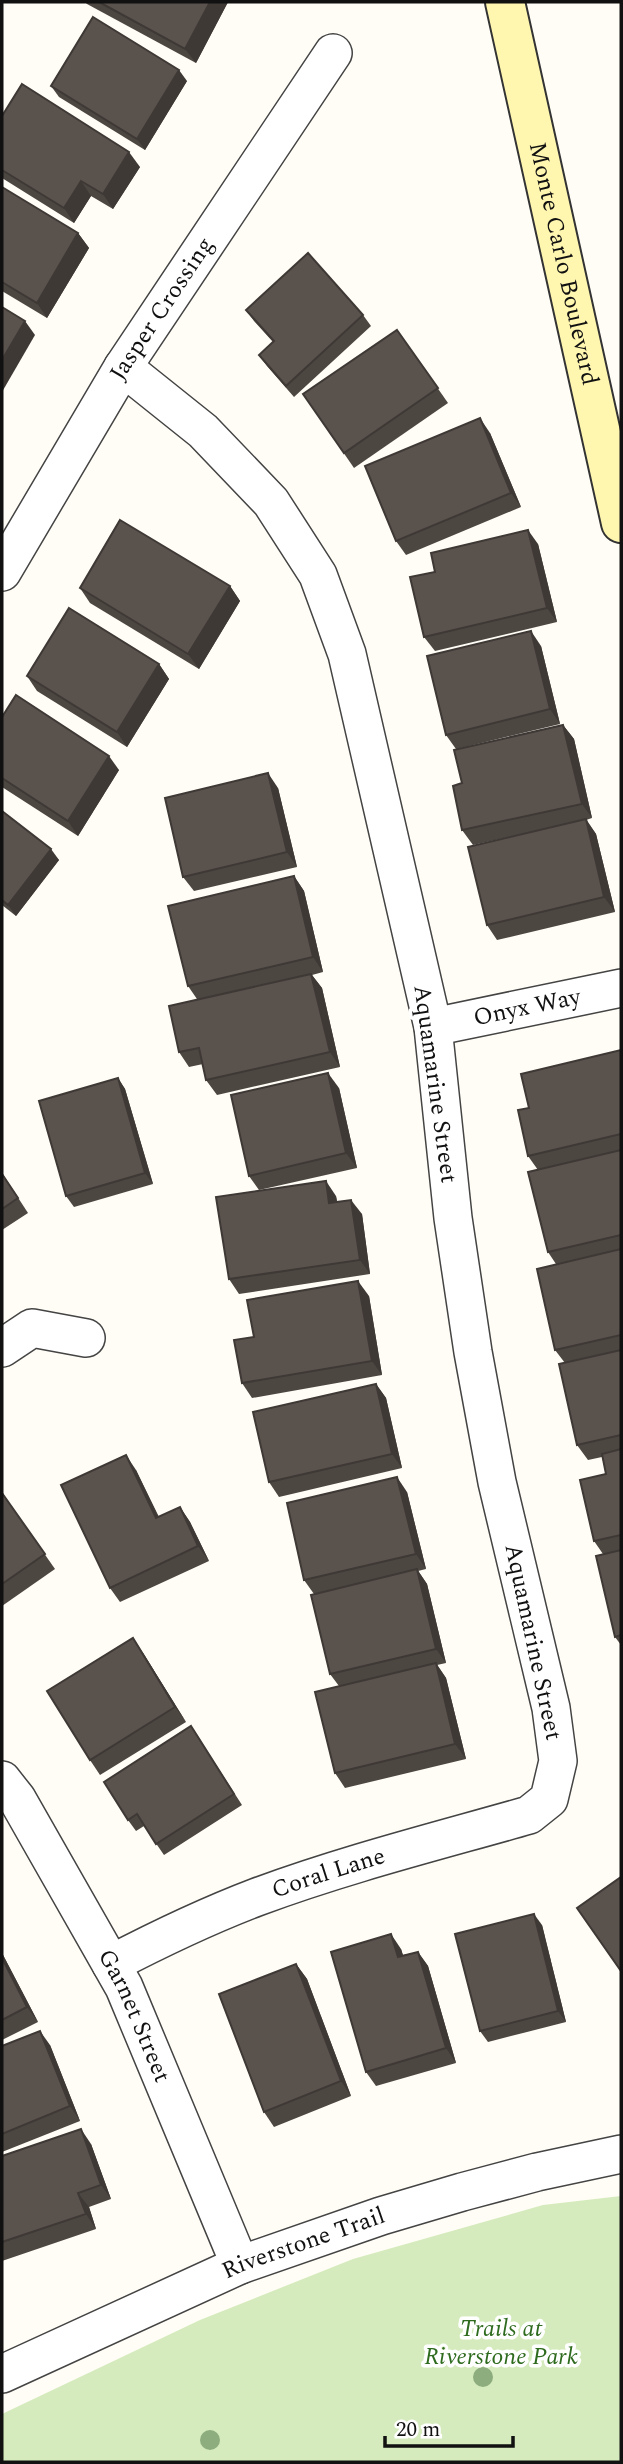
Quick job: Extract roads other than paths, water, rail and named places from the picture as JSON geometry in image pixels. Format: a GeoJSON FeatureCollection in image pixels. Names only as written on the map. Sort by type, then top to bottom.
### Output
{"type":"FeatureCollection","features":[{"type":"Feature","properties":{"kind":"main road","name":"Monte Carlo Boulevard"},"geometry":{"type":"LineString","coordinates":[[505,2],[621,523]]}},
{"type":"Feature","properties":{"kind":"street","name":"Jasper Crossing"},"geometry":{"type":"LineString","coordinates":[[2,572],[123,367],[333,53]]}},
{"type":"Feature","properties":{"kind":"street","name":"Aquamarine Street"},"geometry":{"type":"LineString","coordinates":[[123,367],[203,431],[271,502],[318,575],[347,654],[433,1027],[453,1217],[476,1365],[497,1482],[551,1708],[558,1761],[549,1799]]}},
{"type":"Feature","properties":{"kind":"street","name":"Onyx Way"},"geometry":{"type":"LineString","coordinates":[[433,1027],[621,988]]}},
{"type":"Feature","properties":{"kind":"street"},"geometry":{"type":"LineString","coordinates":[[2,1348],[32,1328],[86,1338]]}},
{"type":"Feature","properties":{"kind":"street","name":"Garnet Street"},"geometry":{"type":"LineString","coordinates":[[2,1780],[17,1799],[129,2000],[240,2265]]}},
{"type":"Feature","properties":{"kind":"street","name":"Coral Lane"},"geometry":{"type":"LineString","coordinates":[[111,1964],[176,1931],[257,1897],[369,1860],[529,1815],[549,1799]]}},
{"type":"Feature","properties":{"kind":"street","name":"Riverstone Trail"},"geometry":{"type":"LineString","coordinates":[[2,2374],[240,2265],[462,2192],[621,2154]]}},
{"type":"Feature","properties":{"kind":"park label","name":"Trails at Riverstone Park"},"geometry":{"type":"Point","coordinates":[501,2343]}}]}
